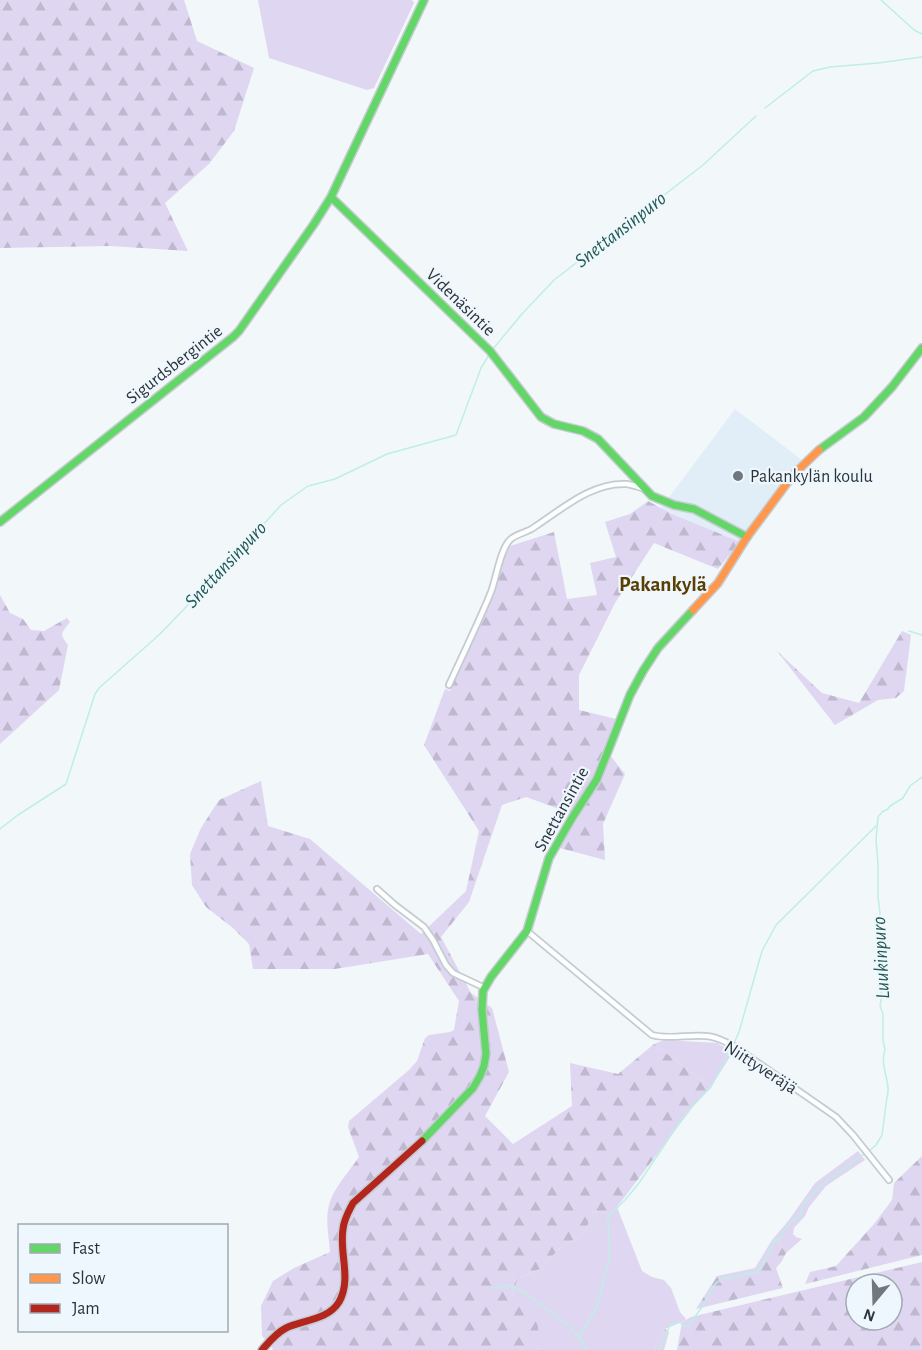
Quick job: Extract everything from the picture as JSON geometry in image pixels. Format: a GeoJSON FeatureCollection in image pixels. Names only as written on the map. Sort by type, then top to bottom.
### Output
{"type":"FeatureCollection","features":[{"type":"Feature","properties":{"kind":"street"},"geometry":{"type":"LineString","coordinates":[[332,197],[424,0]]}},
{"type":"Feature","properties":{"kind":"street","name":"Videnäsintie"},"geometry":{"type":"LineString","coordinates":[[332,197],[490,351],[541,417],[554,424],[583,431],[598,438],[651,496],[674,505],[694,509],[747,537]]}},
{"type":"Feature","properties":{"kind":"street","name":"Sigurdsbergintie"},"geometry":{"type":"LineString","coordinates":[[0,522],[233,337],[332,197]]}},
{"type":"Feature","properties":{"kind":"street","name":"Snettansintie"},"geometry":{"type":"LineString","coordinates":[[485,988],[527,931],[549,858],[597,779],[630,695],[658,648],[718,583],[747,537],[793,475],[817,452],[864,417],[892,387],[922,348]]}},
{"type":"Feature","properties":{"kind":"street"},"geometry":{"type":"LineString","coordinates":[[449,685],[491,591],[509,540],[527,532],[581,496],[594,491],[613,485],[628,484],[645,489]]}},
{"type":"Feature","properties":{"kind":"street"},"geometry":{"type":"LineString","coordinates":[[262,1350],[286,1328],[318,1317],[339,1303],[346,1282],[341,1235],[347,1211],[456,1107],[473,1088],[484,1066],[486,1054],[482,999],[485,988],[453,973],[424,927],[394,906],[377,889]]}},
{"type":"Feature","properties":{"kind":"street","name":"Niittyveräjä"},"geometry":{"type":"LineString","coordinates":[[527,931],[652,1035],[707,1036],[722,1040],[743,1052],[836,1117],[889,1180]]}},
{"type":"Feature","properties":{"kind":"shaded area","name":"Pakankylän koulu"},"geometry":{"type":"Polygon","coordinates":[[[735,409],[802,460],[740,542],[661,508],[735,409]]]}},
{"type":"Feature","properties":{"kind":"green space"},"geometry":{"type":"Polygon","coordinates":[[[0,0],[184,0],[197,41],[254,68],[234,131],[209,164],[165,203],[188,251],[110,246],[0,248],[0,0]]]}},
{"type":"Feature","properties":{"kind":"green space"},"geometry":{"type":"Polygon","coordinates":[[[258,0],[412,0],[414,3],[374,88],[367,90],[269,58],[258,0]]]}},
{"type":"Feature","properties":{"kind":"green space"},"geometry":{"type":"Polygon","coordinates":[[[648,501],[672,514],[740,542],[718,569],[654,543],[615,603],[579,675],[579,710],[616,719],[605,749],[625,774],[603,824],[605,860],[560,848],[579,816],[526,797],[502,805],[469,902],[441,937],[471,993],[492,1008],[509,1072],[485,1116],[513,1144],[572,1106],[570,1063],[618,1074],[654,1044],[711,1087],[699,1099],[617,1207],[609,1213],[593,1211],[585,1232],[560,1248],[540,1269],[518,1278],[512,1295],[536,1313],[540,1342],[537,1350],[272,1350],[262,1336],[261,1306],[273,1281],[294,1268],[330,1252],[327,1223],[329,1205],[338,1186],[359,1157],[348,1127],[349,1121],[409,1070],[417,1061],[425,1038],[429,1035],[454,1030],[459,1001],[428,954],[335,969],[253,969],[249,944],[206,907],[192,885],[190,854],[201,828],[219,800],[261,781],[268,826],[310,839],[421,934],[466,891],[479,831],[424,745],[445,689],[450,691],[496,586],[502,562],[510,546],[554,532],[567,599],[597,595],[590,563],[616,557],[605,522],[630,514],[648,501]]]}},
{"type":"Feature","properties":{"kind":"green space"},"geometry":{"type":"Polygon","coordinates":[[[0,595],[10,613],[23,619],[31,630],[44,631],[67,618],[70,622],[62,634],[68,645],[59,690],[0,744],[0,595]]]}},
{"type":"Feature","properties":{"kind":"green space"},"geometry":{"type":"Polygon","coordinates":[[[902,631],[911,635],[904,691],[896,698],[878,700],[835,725],[777,651],[822,693],[859,703],[902,631]]]}},
{"type":"Feature","properties":{"kind":"green space"},"geometry":{"type":"Polygon","coordinates":[[[665,1040],[717,1043],[733,1052],[711,1087],[654,1044],[665,1040]]]}},
{"type":"Feature","properties":{"kind":"green space"},"geometry":{"type":"Polygon","coordinates":[[[858,1151],[865,1160],[826,1186],[794,1228],[793,1234],[802,1239],[786,1253],[779,1243],[772,1240],[815,1183],[858,1151]]]}},
{"type":"Feature","properties":{"kind":"green space"},"geometry":{"type":"Polygon","coordinates":[[[922,1156],[922,1255],[853,1272],[844,1272],[844,1274],[805,1284],[810,1272],[836,1266],[874,1224],[892,1200],[894,1183],[922,1156]]]}},
{"type":"Feature","properties":{"kind":"green space"},"geometry":{"type":"Polygon","coordinates":[[[617,1207],[642,1271],[664,1280],[671,1288],[680,1312],[686,1319],[665,1329],[654,1350],[537,1350],[540,1342],[512,1295],[518,1278],[540,1269],[560,1248],[585,1232],[593,1211],[609,1213],[617,1207]]]}},
{"type":"Feature","properties":{"kind":"green space"},"geometry":{"type":"Polygon","coordinates":[[[772,1240],[779,1243],[786,1253],[776,1268],[783,1288],[696,1309],[717,1276],[755,1268],[772,1240]]]}},
{"type":"Feature","properties":{"kind":"green space"},"geometry":{"type":"Polygon","coordinates":[[[922,1262],[922,1350],[677,1350],[682,1322],[691,1317],[844,1281],[844,1332],[904,1332],[904,1272],[880,1272],[922,1262]]]}},
{"type":"Feature","properties":{"kind":"green space"},"geometry":{"type":"Polygon","coordinates":[[[665,1329],[669,1332],[664,1350],[654,1350],[665,1329]]]}},
{"type":"Feature","properties":{"kind":"waterway"},"geometry":{"type":"LineString","coordinates":[[881,0],[914,30],[922,34]]}},
{"type":"Feature","properties":{"kind":"waterway","name":"Snettansinpuro"},"geometry":{"type":"LineString","coordinates":[[765,108],[813,71],[830,67],[922,57]]}},
{"type":"Feature","properties":{"kind":"waterway","name":"Snettansinpuro"},"geometry":{"type":"LineString","coordinates":[[493,349],[554,280],[703,165],[756,116]]}},
{"type":"Feature","properties":{"kind":"waterway","name":"Snettansinpuro"},"geometry":{"type":"LineString","coordinates":[[0,829],[66,784],[95,694],[99,688],[160,634],[281,505],[308,486],[335,479],[387,454],[456,435],[481,368],[489,355]]}},
{"type":"Feature","properties":{"kind":"waterway"},"geometry":{"type":"LineString","coordinates":[[909,631],[922,635]]}},
{"type":"Feature","properties":{"kind":"waterway","name":"Luukinpuro"},"geometry":{"type":"LineString","coordinates":[[869,1151],[882,1135],[888,1092],[883,1063],[885,1050],[883,1014],[880,1006],[882,994],[878,986],[881,940],[878,936],[880,913],[876,840],[878,817],[903,798],[910,786],[922,777]]}},
{"type":"Feature","properties":{"kind":"waterway"},"geometry":{"type":"LineString","coordinates":[[734,1043],[762,951],[776,925],[876,826]]}},
{"type":"Feature","properties":{"kind":"waterway"},"geometry":{"type":"LineString","coordinates":[[579,1337],[596,1309],[609,1260],[608,1217],[639,1183],[686,1113],[711,1087],[731,1048]]}},
{"type":"Feature","properties":{"kind":"waterway","name":"Luukinpuro"},"geometry":{"type":"LineString","coordinates":[[659,1350],[670,1325],[679,1322],[684,1326],[689,1325],[715,1284],[722,1279],[757,1272],[775,1240],[780,1239],[785,1228],[800,1215],[803,1205],[821,1185],[864,1154]]}},
{"type":"Feature","properties":{"kind":"waterway"},"geometry":{"type":"LineString","coordinates":[[492,1288],[510,1285],[525,1293],[569,1326],[587,1350]]}},
{"type":"Feature","properties":{"kind":"traffic: fast"},"geometry":{"type":"LineString","coordinates":[[424,0],[331,197],[490,351],[541,417],[554,424],[583,431],[598,439],[652,496],[674,505],[694,509],[747,537]]}},
{"type":"Feature","properties":{"kind":"traffic: fast"},"geometry":{"type":"LineString","coordinates":[[0,522],[233,337],[331,197]]}},
{"type":"Feature","properties":{"kind":"traffic: fast"},"geometry":{"type":"LineString","coordinates":[[819,450],[864,417],[892,387],[922,348]]}},
{"type":"Feature","properties":{"kind":"traffic: fast"},"geometry":{"type":"LineString","coordinates":[[422,1141],[473,1088],[480,1076],[486,1054],[482,1010],[483,991],[491,977],[527,931],[549,858],[597,779],[630,695],[643,671],[658,648],[693,610]]}},
{"type":"Feature","properties":{"kind":"traffic: slow"},"geometry":{"type":"LineString","coordinates":[[693,610],[718,583],[747,537],[793,475],[819,450]]}},
{"type":"Feature","properties":{"kind":"traffic: jam"},"geometry":{"type":"LineString","coordinates":[[262,1350],[282,1330],[322,1316],[339,1302],[345,1284],[343,1229],[353,1203],[422,1141]]}},
{"type":"Feature","properties":{"kind":"place","name":"Pakankylän koulu"},"geometry":{"type":"Point","coordinates":[738,476]}},
{"type":"Feature","properties":{"kind":"district","name":"Pakankylä"},"geometry":{"type":"Point","coordinates":[663,584]}}]}
